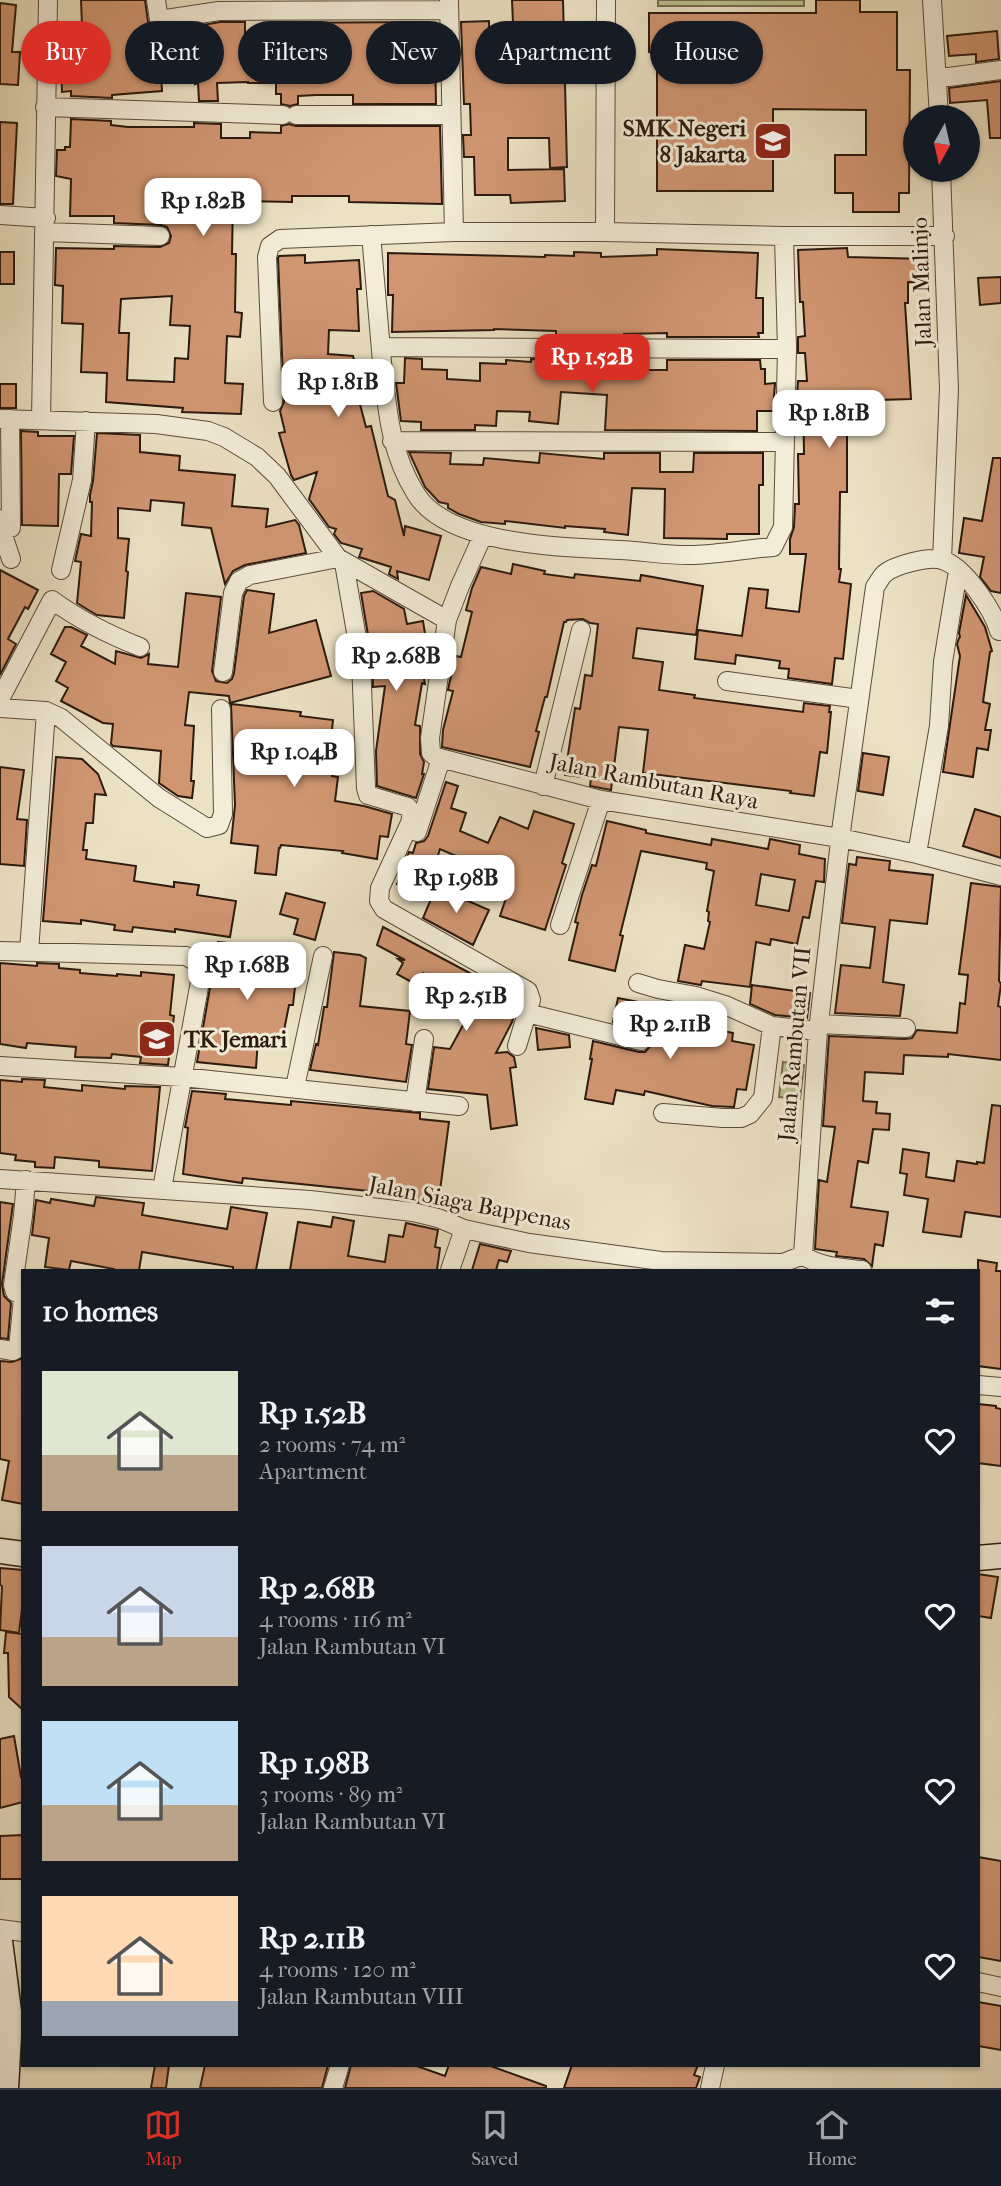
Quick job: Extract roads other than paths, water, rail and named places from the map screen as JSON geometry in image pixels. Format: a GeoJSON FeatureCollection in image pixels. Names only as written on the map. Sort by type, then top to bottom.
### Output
{"type":"FeatureCollection","features":[{"type":"Feature","properties":{"kind":"main road"},"geometry":{"type":"LineString","coordinates":[[0,1552],[21,1553]]}},
{"type":"Feature","properties":{"kind":"main road"},"geometry":{"type":"LineString","coordinates":[[980,1558],[1001,1556]]}},
{"type":"Feature","properties":{"kind":"main road"},"geometry":{"type":"LineString","coordinates":[[0,1941],[6,2088]]}},
{"type":"Feature","properties":{"kind":"street"},"geometry":{"type":"LineString","coordinates":[[41,420],[46,225],[47,0]]}},
{"type":"Feature","properties":{"kind":"street"},"geometry":{"type":"LineString","coordinates":[[156,0],[159,20],[219,11],[449,5],[454,232]]}},
{"type":"Feature","properties":{"kind":"street"},"geometry":{"type":"LineString","coordinates":[[605,232],[606,0]]}},
{"type":"Feature","properties":{"kind":"street"},"geometry":{"type":"LineString","coordinates":[[932,0],[938,105]]}},
{"type":"Feature","properties":{"kind":"street"},"geometry":{"type":"LineString","coordinates":[[937,76],[949,77],[1001,70]]}},
{"type":"Feature","properties":{"kind":"street"},"geometry":{"type":"LineString","coordinates":[[45,107],[290,115],[452,115]]}},
{"type":"Feature","properties":{"kind":"street","name":"Jalan Malinjo"},"geometry":{"type":"LineString","coordinates":[[942,182],[948,389],[942,560]]}},
{"type":"Feature","properties":{"kind":"street"},"geometry":{"type":"LineString","coordinates":[[0,215],[46,225],[160,236]]}},
{"type":"Feature","properties":{"kind":"street"},"geometry":{"type":"LineString","coordinates":[[273,402],[267,257],[270,246],[285,238],[454,232],[945,236]]}},
{"type":"Feature","properties":{"kind":"street"},"geometry":{"type":"LineString","coordinates":[[371,234],[392,441],[401,468],[416,496],[425,506],[449,522],[483,536],[552,547],[692,555],[773,547],[783,527],[787,349],[784,236]]}},
{"type":"Feature","properties":{"kind":"street"},"geometry":{"type":"LineString","coordinates":[[381,347],[787,349]]}},
{"type":"Feature","properties":{"kind":"street"},"geometry":{"type":"LineString","coordinates":[[10,559],[1,529],[6,523],[5,419],[183,427],[208,431],[242,446],[277,476],[341,560],[447,620]]}},
{"type":"Feature","properties":{"kind":"street"},"geometry":{"type":"LineString","coordinates":[[61,570],[82,480],[86,421]]}},
{"type":"Feature","properties":{"kind":"street"},"geometry":{"type":"LineString","coordinates":[[392,441],[785,442]]}},
{"type":"Feature","properties":{"kind":"street"},"geometry":{"type":"LineString","coordinates":[[411,848],[441,759],[431,752],[430,738],[447,620],[483,536]]}},
{"type":"Feature","properties":{"kind":"street"},"geometry":{"type":"LineString","coordinates":[[223,672],[231,600],[239,581],[250,575],[341,560]]}},
{"type":"Feature","properties":{"kind":"street"},"geometry":{"type":"LineString","coordinates":[[341,560],[360,661],[366,788],[368,795],[408,807],[412,813],[380,888],[379,901],[384,909],[528,991],[531,1000],[517,1046]]}},
{"type":"Feature","properties":{"kind":"street"},"geometry":{"type":"LineString","coordinates":[[942,560],[958,571],[986,602],[999,631]]}},
{"type":"Feature","properties":{"kind":"street","name":"Jalan Rambutan VII"},"geometry":{"type":"LineString","coordinates":[[803,1255],[818,1028],[840,838],[875,587],[884,574],[899,566],[942,560]]}},
{"type":"Feature","properties":{"kind":"street"},"geometry":{"type":"LineString","coordinates":[[917,854],[939,726],[943,662],[958,571]]}},
{"type":"Feature","properties":{"kind":"street"},"geometry":{"type":"LineString","coordinates":[[0,699],[52,600],[79,620],[140,647]]}},
{"type":"Feature","properties":{"kind":"street"},"geometry":{"type":"LineString","coordinates":[[543,786],[581,630]]}},
{"type":"Feature","properties":{"kind":"street"},"geometry":{"type":"LineString","coordinates":[[727,681],[859,699]]}},
{"type":"Feature","properties":{"kind":"street"},"geometry":{"type":"LineString","coordinates":[[0,708],[47,711],[61,718],[159,798],[207,828],[219,825],[223,814],[221,709]]}},
{"type":"Feature","properties":{"kind":"street"},"geometry":{"type":"LineString","coordinates":[[29,952],[47,711]]}},
{"type":"Feature","properties":{"kind":"street","name":"Jalan Rambutan Raya"},"geometry":{"type":"LineString","coordinates":[[441,759],[601,800],[840,838],[917,854],[1001,876]]}},
{"type":"Feature","properties":{"kind":"street"},"geometry":{"type":"LineString","coordinates":[[560,925],[601,800]]}},
{"type":"Feature","properties":{"kind":"street"},"geometry":{"type":"LineString","coordinates":[[0,951],[186,956],[194,960],[201,969],[162,1189]]}},
{"type":"Feature","properties":{"kind":"street"},"geometry":{"type":"LineString","coordinates":[[295,1087],[323,956]]}},
{"type":"Feature","properties":{"kind":"street"},"geometry":{"type":"LineString","coordinates":[[638,983],[696,996],[772,1026],[906,1028]]}},
{"type":"Feature","properties":{"kind":"street"},"geometry":{"type":"LineString","coordinates":[[527,1013],[641,1041]]}},
{"type":"Feature","properties":{"kind":"street"},"geometry":{"type":"LineString","coordinates":[[663,1113],[723,1118],[741,1118],[750,1114],[763,1098],[772,1026]]}},
{"type":"Feature","properties":{"kind":"street"},"geometry":{"type":"LineString","coordinates":[[415,1101],[424,1039]]}},
{"type":"Feature","properties":{"kind":"street"},"geometry":{"type":"LineString","coordinates":[[0,1066],[182,1077],[459,1106]]}},
{"type":"Feature","properties":{"kind":"street","name":"Jalan Siaga Bappenas"},"geometry":{"type":"LineString","coordinates":[[0,1178],[310,1200],[413,1212],[438,1218],[464,1229],[529,1243],[661,1261],[783,1263],[803,1255]]}},
{"type":"Feature","properties":{"kind":"street"},"geometry":{"type":"LineString","coordinates":[[21,1296],[13,1290],[13,1285],[26,1180]]}},
{"type":"Feature","properties":{"kind":"street"},"geometry":{"type":"LineString","coordinates":[[450,1269],[464,1229]]}},
{"type":"Feature","properties":{"kind":"street"},"geometry":{"type":"LineString","coordinates":[[803,1255],[820,1264],[855,1269]]}},
{"type":"Feature","properties":{"kind":"street"},"geometry":{"type":"LineString","coordinates":[[0,1349],[13,1351],[18,1348],[21,1318]]}},
{"type":"Feature","properties":{"kind":"street"},"geometry":{"type":"LineString","coordinates":[[980,1385],[1001,1387]]}},
{"type":"Feature","properties":{"kind":"street"},"geometry":{"type":"LineString","coordinates":[[0,1929],[21,1932]]}},
{"type":"Feature","properties":{"kind":"street"},"geometry":{"type":"LineString","coordinates":[[980,1982],[1001,1987]]}},
{"type":"Feature","properties":{"kind":"street"},"geometry":{"type":"LineString","coordinates":[[333,2088],[340,2067]]}},
{"type":"Feature","properties":{"kind":"street"},"geometry":{"type":"LineString","coordinates":[[710,2088],[715,2067]]}},
{"type":"Feature","properties":{"kind":"place","name":"SMK Negeri 8 Jakarta"},"geometry":{"type":"Point","coordinates":[773,141]}},
{"type":"Feature","properties":{"kind":"place","name":"TK Jemari"},"geometry":{"type":"Point","coordinates":[157,1039]}}]}
